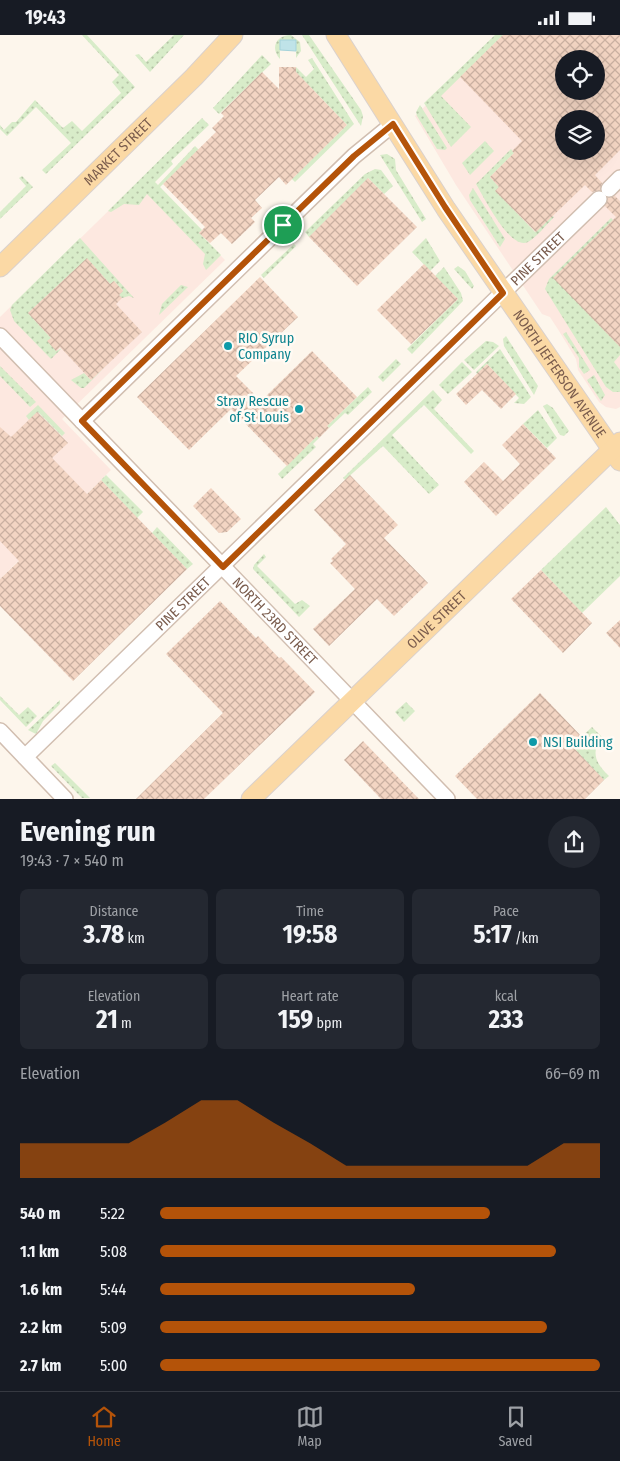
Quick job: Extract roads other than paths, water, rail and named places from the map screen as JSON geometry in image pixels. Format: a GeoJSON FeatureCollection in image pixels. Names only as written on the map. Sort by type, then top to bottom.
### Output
{"type":"FeatureCollection","features":[{"type":"Feature","properties":{"kind":"main road","name":"MARKET STREET"},"geometry":{"type":"LineString","coordinates":[[0,267],[194,77],[233,35]]}},
{"type":"Feature","properties":{"kind":"main road","name":"NORTH JEFFERSON AVENUE"},"geometry":{"type":"LineString","coordinates":[[336,35],[445,207],[503,293],[617,451]]}},
{"type":"Feature","properties":{"kind":"main road","name":"OLIVE STREET"},"geometry":{"type":"LineString","coordinates":[[251,799],[617,451]]}},
{"type":"Feature","properties":{"kind":"street"},"geometry":{"type":"LineString","coordinates":[[82,421],[354,156],[393,124]]}},
{"type":"Feature","properties":{"kind":"street","name":"PINE STREET"},"geometry":{"type":"LineString","coordinates":[[25,757],[223,567],[620,178]]}},
{"type":"Feature","properties":{"kind":"street","name":"NORTH 23RD STREET"},"geometry":{"type":"LineString","coordinates":[[0,336],[447,799]]}},
{"type":"Feature","properties":{"kind":"street"},"geometry":{"type":"LineString","coordinates":[[0,731],[65,799]]}},
{"type":"Feature","properties":{"kind":"water"},"geometry":{"type":"Polygon","coordinates":[[[280,40],[296,40],[296,51],[280,50],[280,40]]]}},
{"type":"Feature","properties":{"kind":"place","name":"RIO Syrup Company"},"geometry":{"type":"Point","coordinates":[228,346]}},
{"type":"Feature","properties":{"kind":"place","name":"Stray Rescue of St Louis"},"geometry":{"type":"Point","coordinates":[299,409]}},
{"type":"Feature","properties":{"kind":"place","name":"NSI Building"},"geometry":{"type":"Point","coordinates":[533,742]}}]}
